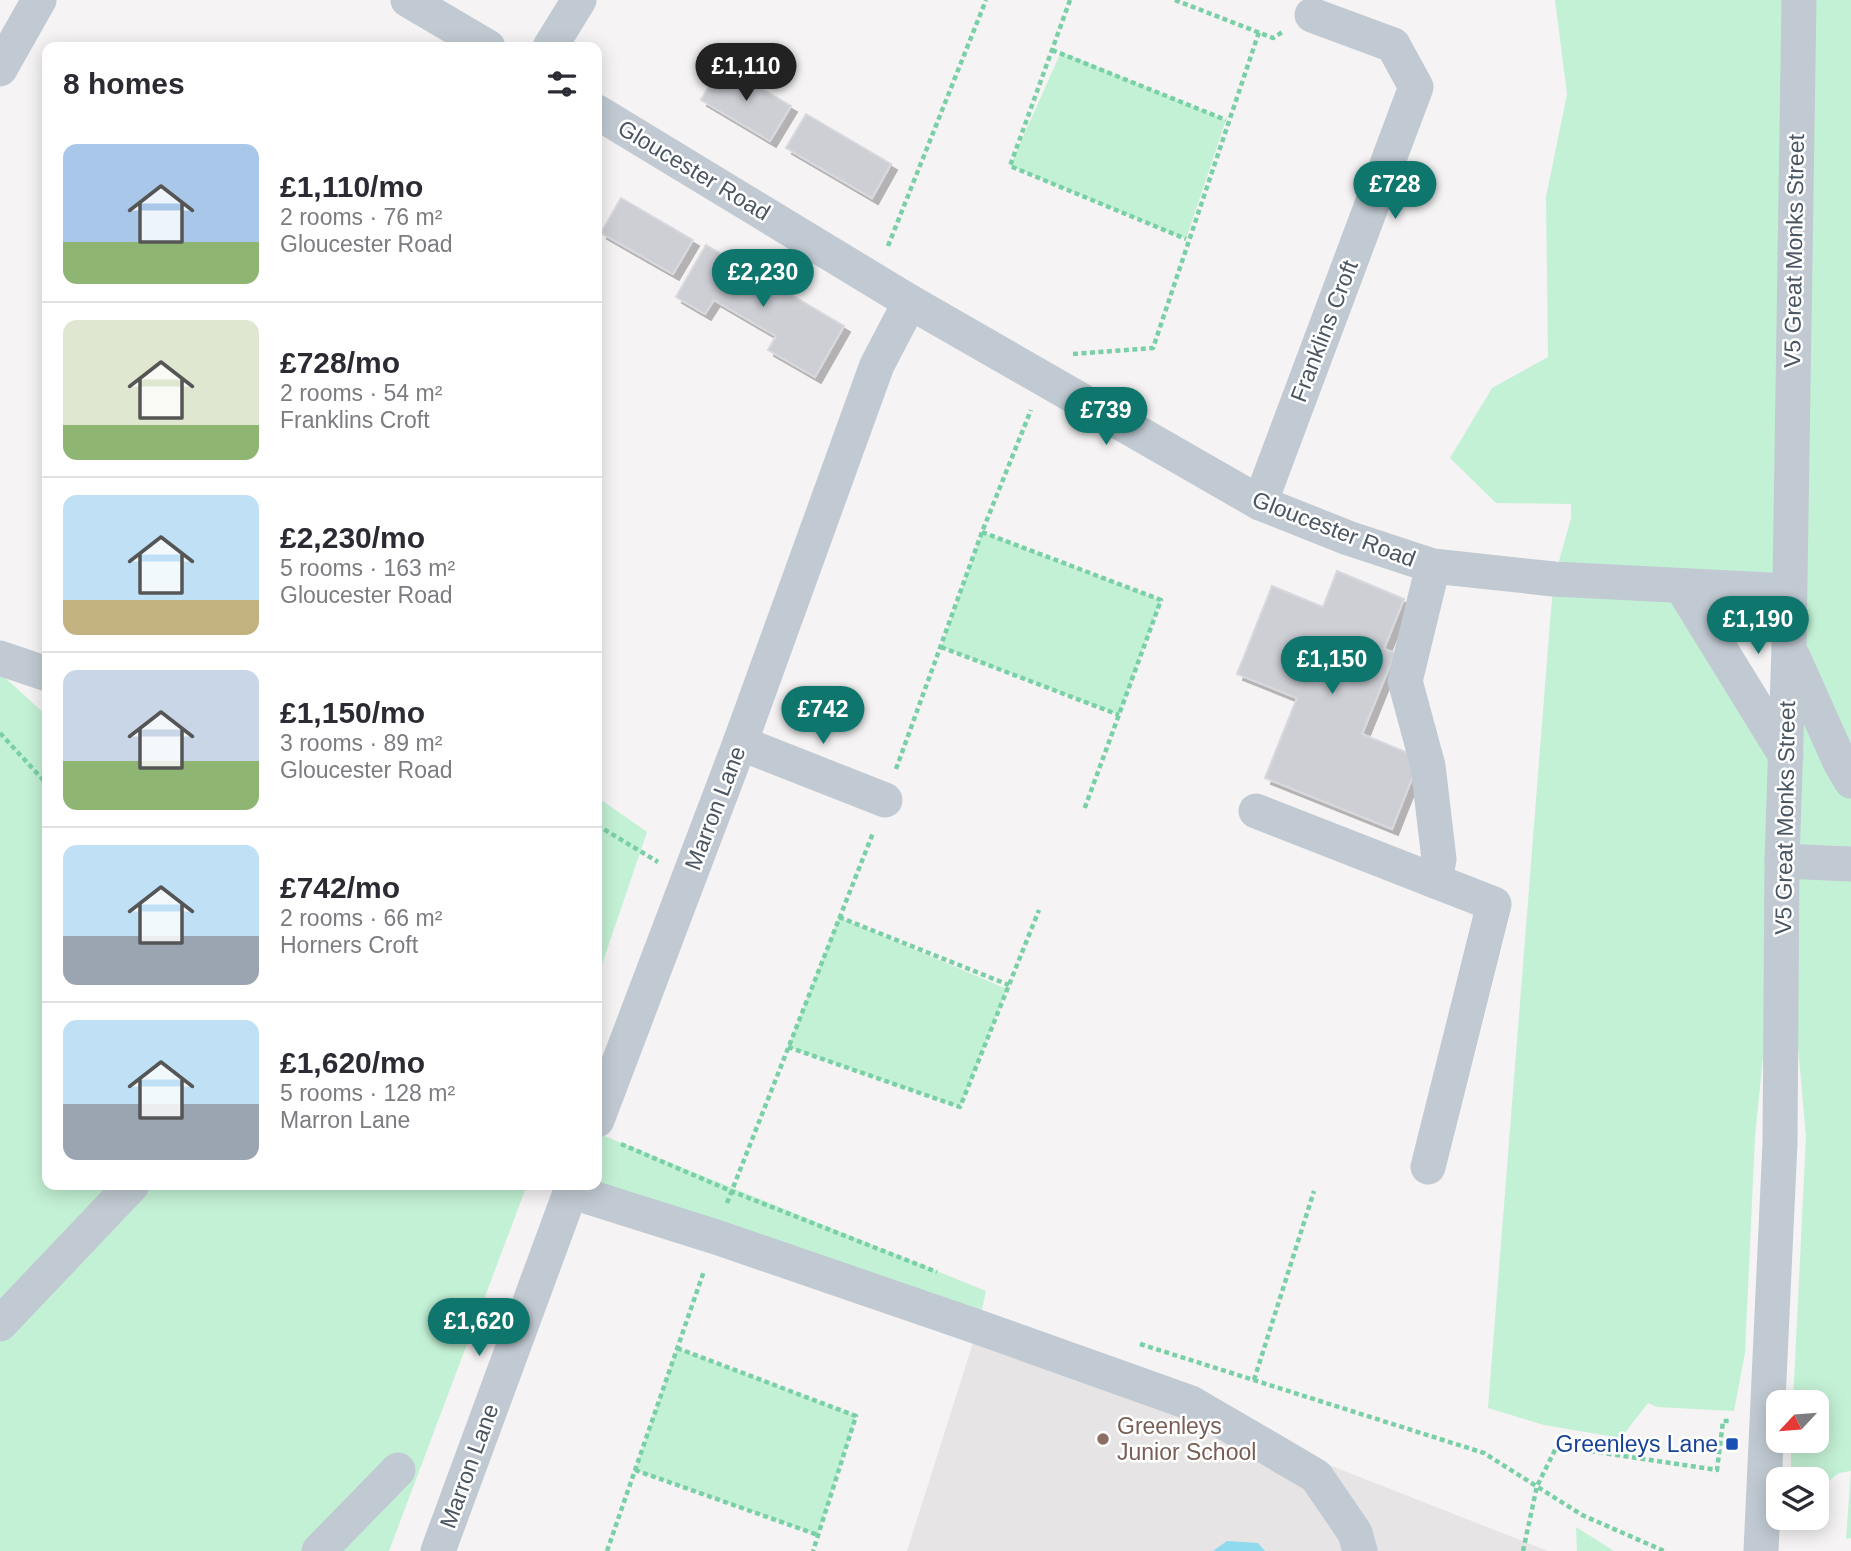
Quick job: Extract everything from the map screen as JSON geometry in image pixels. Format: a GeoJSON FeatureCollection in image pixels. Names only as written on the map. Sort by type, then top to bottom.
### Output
{"type":"FeatureCollection","features":[{"type":"Feature","properties":{"kind":"street"},"geometry":{"type":"LineString","coordinates":[[0,69],[39,0]]}},
{"type":"Feature","properties":{"kind":"street"},"geometry":{"type":"LineString","coordinates":[[408,0],[479,42]]}},
{"type":"Feature","properties":{"kind":"street"},"geometry":{"type":"LineString","coordinates":[[553,42],[579,0]]}},
{"type":"Feature","properties":{"kind":"street","name":"V5 Great Monks Street"},"geometry":{"type":"LineString","coordinates":[[1768,1390],[1780,1143],[1782,861],[1789,647],[1799,0]]}},
{"type":"Feature","properties":{"kind":"street","name":"Franklins Croft"},"geometry":{"type":"LineString","coordinates":[[1260,503],[1416,87],[1393,45],[1312,15]]}},
{"type":"Feature","properties":{"kind":"street","name":"Gloucester Road"},"geometry":{"type":"LineString","coordinates":[[602,115],[910,302],[1260,503],[1433,566],[1554,579],[1788,592]]}},
{"type":"Feature","properties":{"kind":"street","name":"Marron Lane"},"geometry":{"type":"LineString","coordinates":[[603,1129],[877,365],[910,302]]}},
{"type":"Feature","properties":{"kind":"street"},"geometry":{"type":"LineString","coordinates":[[1433,566],[1405,681],[1428,766],[1439,859],[1435,881]]}},
{"type":"Feature","properties":{"kind":"street"},"geometry":{"type":"LineString","coordinates":[[1682,587],[1786,755]]}},
{"type":"Feature","properties":{"kind":"street"},"geometry":{"type":"LineString","coordinates":[[1789,647],[1851,781]]}},
{"type":"Feature","properties":{"kind":"street"},"geometry":{"type":"LineString","coordinates":[[0,658],[42,672]]}},
{"type":"Feature","properties":{"kind":"street"},"geometry":{"type":"LineString","coordinates":[[740,743],[885,800]]}},
{"type":"Feature","properties":{"kind":"street"},"geometry":{"type":"LineString","coordinates":[[1256,811],[1494,904],[1428,1167]]}},
{"type":"Feature","properties":{"kind":"street"},"geometry":{"type":"LineString","coordinates":[[1782,861],[1851,864]]}},
{"type":"Feature","properties":{"kind":"street"},"geometry":{"type":"LineString","coordinates":[[0,1324],[127,1190]]}},
{"type":"Feature","properties":{"kind":"street","name":"Marron Lane"},"geometry":{"type":"LineString","coordinates":[[438,1551],[570,1190]]}},
{"type":"Feature","properties":{"kind":"street"},"geometry":{"type":"LineString","coordinates":[[577,1190],[1191,1403],[1316,1476],[1355,1533],[1360,1551]]}},
{"type":"Feature","properties":{"kind":"street","name":"V5 Great Monks Street"},"geometry":{"type":"LineString","coordinates":[[1761,1551],[1766,1442]]}},
{"type":"Feature","properties":{"kind":"street"},"geometry":{"type":"LineString","coordinates":[[319,1551],[398,1470]]}},
{"type":"Feature","properties":{"kind":"path"},"geometry":{"type":"LineString","coordinates":[[1070,0],[1010,166],[1186,239]]}},
{"type":"Feature","properties":{"kind":"path"},"geometry":{"type":"LineString","coordinates":[[1175,0],[1273,38],[1312,15]]}},
{"type":"Feature","properties":{"kind":"path"},"geometry":{"type":"LineString","coordinates":[[607,1551],[731,1191],[885,800],[982,532],[1053,356],[1153,348],[1259,32]]}},
{"type":"Feature","properties":{"kind":"path"},"geometry":{"type":"LineString","coordinates":[[1052,50],[1226,120]]}},
{"type":"Feature","properties":{"kind":"path"},"geometry":{"type":"LineString","coordinates":[[982,532],[1161,600],[1084,810]]}},
{"type":"Feature","properties":{"kind":"path"},"geometry":{"type":"LineString","coordinates":[[942,647],[1119,715]]}},
{"type":"Feature","properties":{"kind":"path"},"geometry":{"type":"LineString","coordinates":[[0,733],[42,779]]}},
{"type":"Feature","properties":{"kind":"path"},"geometry":{"type":"LineString","coordinates":[[602,828],[659,862]]}},
{"type":"Feature","properties":{"kind":"path"},"geometry":{"type":"LineString","coordinates":[[788,1047],[960,1107],[1040,910]]}},
{"type":"Feature","properties":{"kind":"path"},"geometry":{"type":"LineString","coordinates":[[839,917],[1009,985]]}},
{"type":"Feature","properties":{"kind":"path"},"geometry":{"type":"LineString","coordinates":[[603,1129],[731,1191],[948,1276]]}},
{"type":"Feature","properties":{"kind":"path"},"geometry":{"type":"LineString","coordinates":[[1254,1380],[1314,1191]]}},
{"type":"Feature","properties":{"kind":"path"},"geometry":{"type":"LineString","coordinates":[[1136,1343],[1484,1453],[1583,1515],[1664,1551]]}},
{"type":"Feature","properties":{"kind":"path"},"geometry":{"type":"LineString","coordinates":[[677,1348],[856,1416],[813,1551]]}},
{"type":"Feature","properties":{"kind":"path"},"geometry":{"type":"LineString","coordinates":[[1523,1551],[1537,1486],[1557,1446],[1717,1470],[1723,1421],[1766,1420]]}},
{"type":"Feature","properties":{"kind":"path"},"geometry":{"type":"LineString","coordinates":[[635,1470],[818,1535]]}},
{"type":"Feature","properties":{"kind":"shaded area","name":"Greenleys Junior School"},"geometry":{"type":"Polygon","coordinates":[[[978,1327],[1548,1551],[907,1551],[978,1327]]]}},
{"type":"Feature","properties":{"kind":"green space"},"geometry":{"type":"Polygon","coordinates":[[[1555,0],[1851,0],[1851,1471],[1839,1473],[1829,1481],[1829,1467],[1791,1467],[1791,1453],[1829,1453],[1829,1390],[1794,1390],[1806,1137],[1782,867],[1755,1137],[1745,1353],[1734,1411],[1657,1407],[1648,1403],[1621,1438],[1544,1425],[1488,1408],[1551,610],[1554,579],[1571,518],[1571,504],[1496,503],[1450,458],[1492,388],[1548,357],[1546,197],[1567,94],[1555,0]],[[1682,587],[1786,754],[1788,592],[1682,587]]]}},
{"type":"Feature","properties":{"kind":"green space"},"geometry":{"type":"Polygon","coordinates":[[[1061,52],[1226,120],[1186,239],[1010,166],[1061,52]]]}},
{"type":"Feature","properties":{"kind":"green space"},"geometry":{"type":"Polygon","coordinates":[[[982,532],[1161,600],[1119,715],[941,647],[982,532]]]}},
{"type":"Feature","properties":{"kind":"green space"},"geometry":{"type":"Polygon","coordinates":[[[0,673],[42,711],[42,1190],[525,1190],[389,1551],[0,1551],[0,673]]]}},
{"type":"Feature","properties":{"kind":"green space"},"geometry":{"type":"Polygon","coordinates":[[[602,800],[647,832],[602,964],[602,800]]]}},
{"type":"Feature","properties":{"kind":"green space"},"geometry":{"type":"Polygon","coordinates":[[[839,917],[1007,989],[960,1107],[788,1047],[839,917]]]}},
{"type":"Feature","properties":{"kind":"green space"},"geometry":{"type":"Polygon","coordinates":[[[602,1135],[986,1291],[978,1327],[602,1187],[602,1135]]]}},
{"type":"Feature","properties":{"kind":"green space"},"geometry":{"type":"Polygon","coordinates":[[[677,1348],[856,1416],[818,1535],[635,1470],[677,1348]]]}},
{"type":"Feature","properties":{"kind":"green space"},"geometry":{"type":"Polygon","coordinates":[[[1851,1471],[1851,1538],[1846,1539],[1851,1471]]]}},
{"type":"Feature","properties":{"kind":"green space"},"geometry":{"type":"Polygon","coordinates":[[[1576,1527],[1614,1551],[1577,1551],[1576,1527]]]}},
{"type":"Feature","properties":{"kind":"water"},"geometry":{"type":"Polygon","coordinates":[[[1227,1541],[1258,1543],[1265,1551],[1213,1551],[1227,1541]]]}},
{"type":"Feature","properties":{"kind":"building"},"geometry":{"type":"Polygon","coordinates":[[[721,65],[791,106],[770,141],[701,100],[721,65]]]}},
{"type":"Feature","properties":{"kind":"building"},"geometry":{"type":"Polygon","coordinates":[[[806,114],[891,164],[872,198],[786,148],[806,114]]]}},
{"type":"Feature","properties":{"kind":"building"},"geometry":{"type":"Polygon","coordinates":[[[621,198],[693,240],[673,274],[602,231],[621,198]]]}},
{"type":"Feature","properties":{"kind":"building"},"geometry":{"type":"Polygon","coordinates":[[[706,245],[844,326],[815,377],[768,350],[776,336],[714,300],[705,314],[676,297],[706,245]]]}},
{"type":"Feature","properties":{"kind":"building"},"geometry":{"type":"Polygon","coordinates":[[[1337,571],[1404,599],[1384,649],[1395,653],[1362,734],[1420,758],[1392,829],[1265,778],[1297,698],[1237,674],[1272,586],[1323,607],[1337,571]]]}},
{"type":"Feature","properties":{"kind":"place","name":"Greenleys Junior School"},"geometry":{"type":"Point","coordinates":[1103,1439]}},
{"type":"Feature","properties":{"kind":"place","name":"Greenleys Lane"},"geometry":{"type":"Point","coordinates":[1732,1444]}}]}
